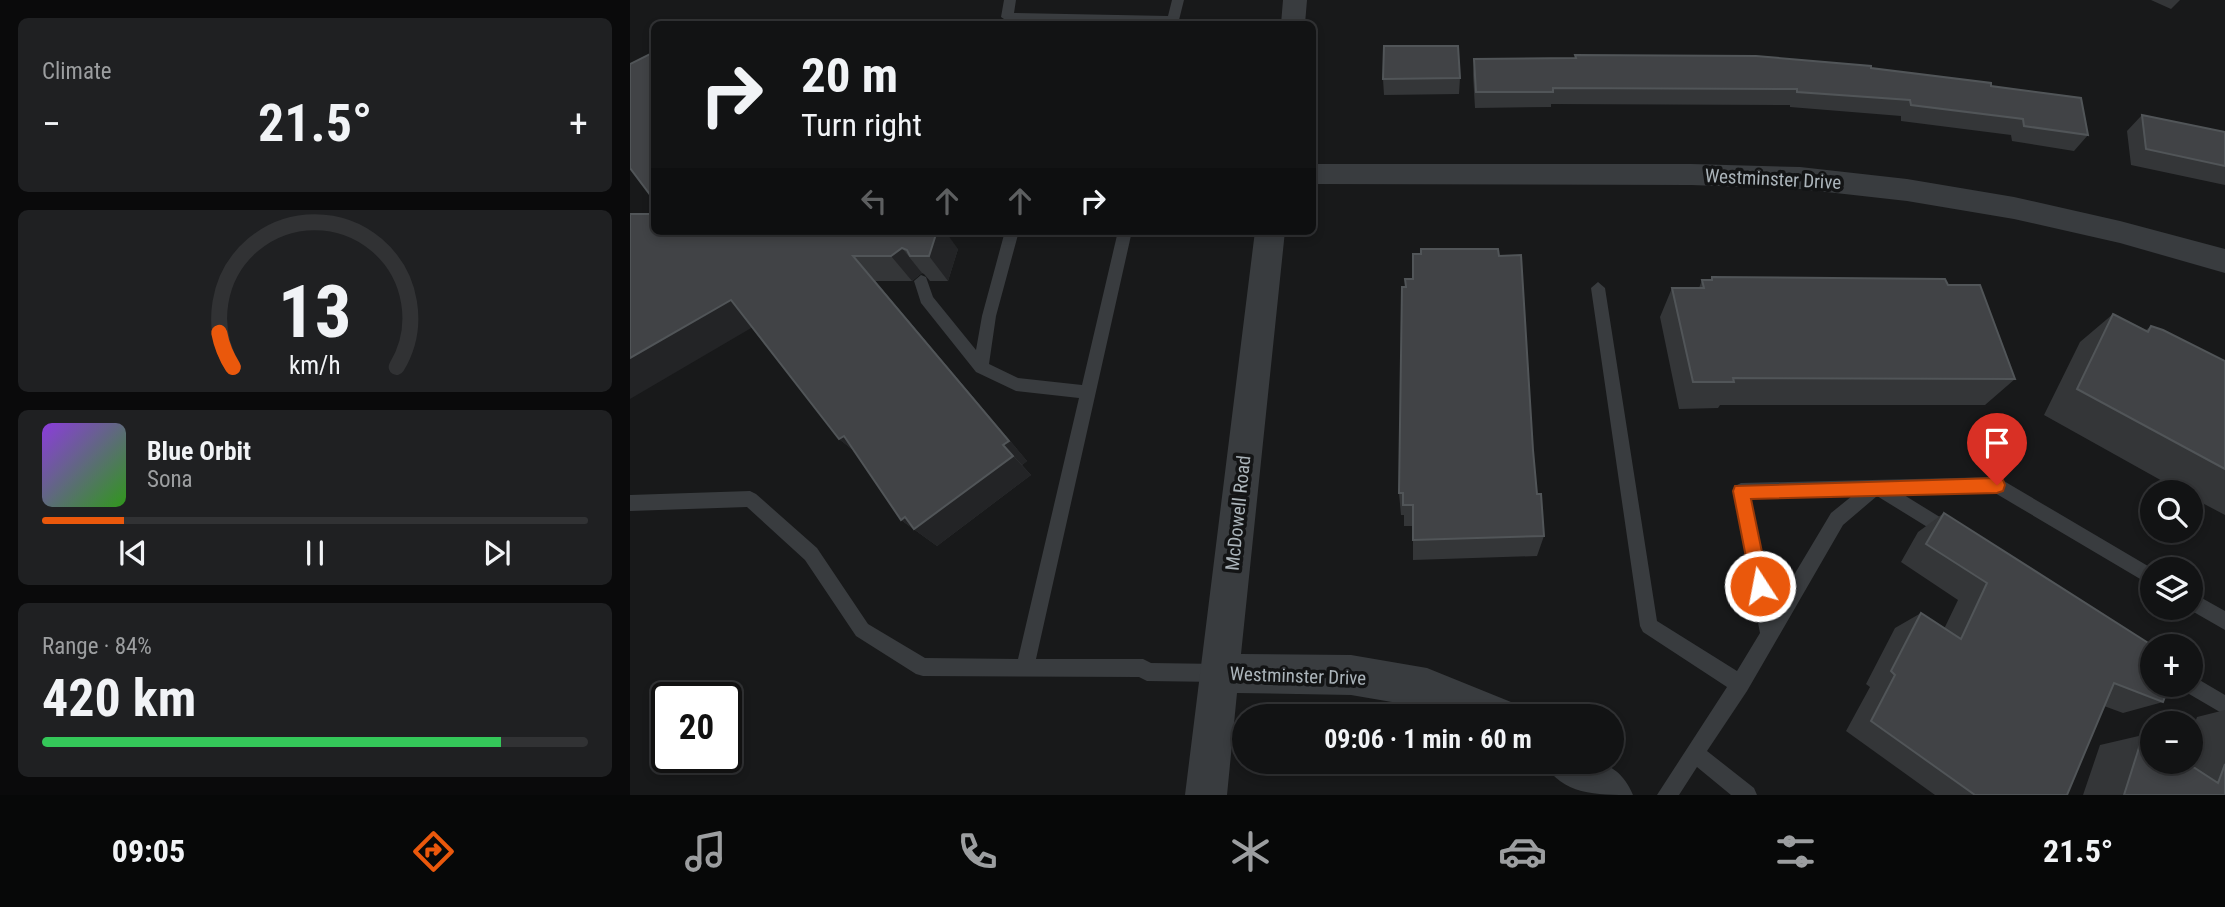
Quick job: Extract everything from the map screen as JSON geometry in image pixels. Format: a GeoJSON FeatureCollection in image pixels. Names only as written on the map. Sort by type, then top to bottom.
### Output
{"type":"FeatureCollection","features":[{"type":"Feature","properties":{"kind":"street"},"geometry":{"type":"LineString","coordinates":[[1293,21],[1295,0]]}},
{"type":"Feature","properties":{"kind":"street","name":"Westminster Drive"},"geometry":{"type":"LineString","coordinates":[[1316,174],[1681,174],[1877,186],[2019,210],[2144,238],[2225,261]]}},
{"type":"Feature","properties":{"kind":"street","name":"McDowell Road"},"geometry":{"type":"LineString","coordinates":[[1206,795],[1270,235]]}},
{"type":"Feature","properties":{"kind":"street","name":"Westminster Drive"},"geometry":{"type":"LineString","coordinates":[[1220,673],[1350,675],[1427,688],[1467,704]]}},
{"type":"Feature","properties":{"kind":"street"},"geometry":{"type":"LineString","coordinates":[[1582,774],[1612,795]]}},
{"type":"Feature","properties":{"kind":"lane"},"geometry":{"type":"LineString","coordinates":[[1010,0],[1006,17],[1139,21]]}},
{"type":"Feature","properties":{"kind":"lane"},"geometry":{"type":"LineString","coordinates":[[1172,21],[1178,0]]}},
{"type":"Feature","properties":{"kind":"lane"},"geometry":{"type":"LineString","coordinates":[[981,367],[989,316],[1012,235]]}},
{"type":"Feature","properties":{"kind":"lane"},"geometry":{"type":"LineString","coordinates":[[1025,668],[1124,235]]}},
{"type":"Feature","properties":{"kind":"lane"},"geometry":{"type":"LineString","coordinates":[[921,281],[926,299],[981,367],[1017,384],[1088,392]]}},
{"type":"Feature","properties":{"kind":"lane"},"geometry":{"type":"LineString","coordinates":[[1598,288],[1649,626],[1740,684]]}},
{"type":"Feature","properties":{"kind":"lane"},"geometry":{"type":"LineString","coordinates":[[1769,634],[1741,491],[1997,485],[2140,571]]}},
{"type":"Feature","properties":{"kind":"lane"},"geometry":{"type":"LineString","coordinates":[[1876,486],[1968,544]]}},
{"type":"Feature","properties":{"kind":"lane"},"geometry":{"type":"LineString","coordinates":[[1667,795],[1740,684],[1837,519],[1876,486]]}},
{"type":"Feature","properties":{"kind":"lane"},"geometry":{"type":"LineString","coordinates":[[630,503],[750,499],[811,554],[862,630],[923,667],[1143,668],[1147,672],[1220,673]]}},
{"type":"Feature","properties":{"kind":"lane"},"geometry":{"type":"LineString","coordinates":[[2203,608],[2225,621]]}},
{"type":"Feature","properties":{"kind":"lane"},"geometry":{"type":"LineString","coordinates":[[2203,692],[2225,706]]}},
{"type":"Feature","properties":{"kind":"lane"},"geometry":{"type":"LineString","coordinates":[[1694,753],[1747,795]]}},
{"type":"Feature","properties":{"kind":"building"},"geometry":{"type":"Polygon","coordinates":[[[1384,46],[1458,46],[1460,78],[1383,79],[1384,46]]]}},
{"type":"Feature","properties":{"kind":"building"},"geometry":{"type":"Polygon","coordinates":[[[651,54],[651,196],[630,168],[630,64],[651,54]]]}},
{"type":"Feature","properties":{"kind":"building"},"geometry":{"type":"Polygon","coordinates":[[[1575,55],[1756,56],[1871,66],[1991,83],[1991,86],[2081,98],[2088,135],[2024,126],[2023,119],[1911,105],[1910,100],[1797,92],[1797,89],[1553,88],[1553,92],[1476,92],[1474,59],[1576,58],[1575,55]]]}},
{"type":"Feature","properties":{"kind":"building"},"geometry":{"type":"Polygon","coordinates":[[[2142,115],[2225,132],[2225,166],[2146,149],[2142,115]]]}},
{"type":"Feature","properties":{"kind":"building"},"geometry":{"type":"Polygon","coordinates":[[[630,214],[651,214],[651,235],[936,235],[929,256],[910,256],[907,250],[902,248],[891,256],[853,256],[1009,441],[1003,445],[1013,456],[914,529],[905,517],[901,520],[844,436],[839,439],[731,300],[630,358],[630,214]]]}},
{"type":"Feature","properties":{"kind":"building"},"geometry":{"type":"Polygon","coordinates":[[[1421,249],[1498,249],[1499,256],[1521,255],[1533,450],[1537,494],[1541,494],[1544,536],[1413,540],[1413,505],[1403,505],[1403,493],[1399,493],[1402,287],[1406,287],[1405,279],[1413,279],[1413,254],[1421,254],[1421,249]]]}},
{"type":"Feature","properties":{"kind":"building"},"geometry":{"type":"Polygon","coordinates":[[[1712,277],[1945,279],[1948,285],[1980,285],[2015,379],[1733,378],[1734,382],[1693,382],[1672,288],[1704,288],[1702,280],[1712,280],[1712,277]]]}},
{"type":"Feature","properties":{"kind":"building"},"geometry":{"type":"Polygon","coordinates":[[[2113,314],[2148,332],[2151,326],[2163,330],[2225,361],[2225,469],[2077,389],[2113,314]]]}},
{"type":"Feature","properties":{"kind":"building"},"geometry":{"type":"Polygon","coordinates":[[[1944,513],[2140,638],[2140,693],[2114,683],[2067,795],[1975,795],[1871,721],[1895,675],[1891,671],[1921,613],[1961,639],[1987,583],[1926,544],[1944,513]]]}},
{"type":"Feature","properties":{"kind":"building"},"geometry":{"type":"Polygon","coordinates":[[[2150,697],[2165,697],[2163,702],[2150,697]]]}},
{"type":"Feature","properties":{"kind":"building"},"geometry":{"type":"Polygon","coordinates":[[[2140,744],[2140,774],[2203,773],[2218,783],[2225,764],[2225,795],[2124,795],[2140,744]]]}},
{"type":"Feature","properties":{"kind":"route"},"geometry":{"type":"LineString","coordinates":[[1760,586],[1741,491],[1997,485]]}}]}
